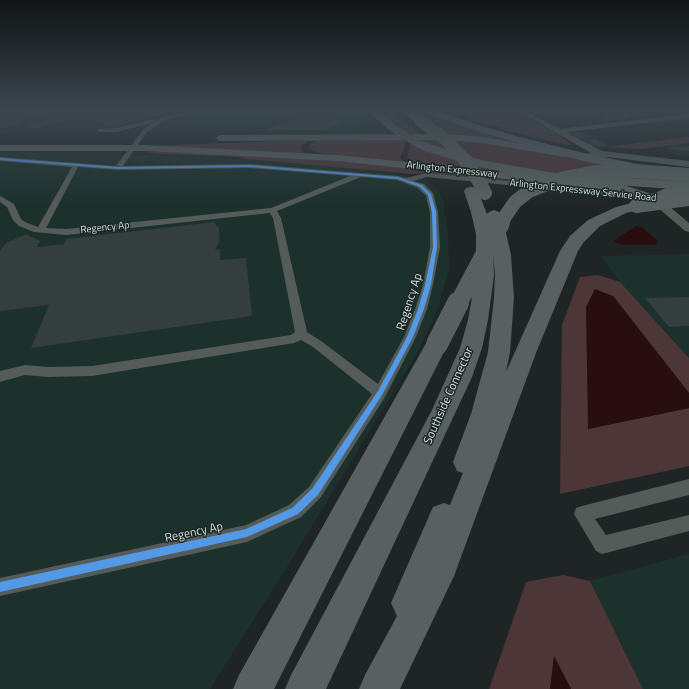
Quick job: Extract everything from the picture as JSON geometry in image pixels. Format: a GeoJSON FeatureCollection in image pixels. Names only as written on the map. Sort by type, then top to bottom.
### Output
{"type":"FeatureCollection","features":[{"type":"Feature","properties":{"kind":"highway","name":"Arlington Expressway"},"geometry":{"type":"LineString","coordinates":[[31,142],[135,146],[338,158],[567,182],[689,188]]}},
{"type":"Feature","properties":{"kind":"highway","name":"Arlington Expressway"},"geometry":{"type":"LineString","coordinates":[[0,148],[135,146],[155,142]]}},
{"type":"Feature","properties":{"kind":"highway"},"geometry":{"type":"LineString","coordinates":[[135,146],[208,142]]}},
{"type":"Feature","properties":{"kind":"highway"},"geometry":{"type":"LineString","coordinates":[[308,142],[304,146],[305,150],[311,153],[338,158]]}},
{"type":"Feature","properties":{"kind":"highway"},"geometry":{"type":"LineString","coordinates":[[408,142],[406,159],[412,163],[447,170]]}},
{"type":"Feature","properties":{"kind":"highway"},"geometry":{"type":"LineString","coordinates":[[417,142],[453,156],[526,173],[554,177],[689,188]]}},
{"type":"Feature","properties":{"kind":"highway","name":"Southside Connector"},"geometry":{"type":"LineString","coordinates":[[305,689],[442,416],[460,377],[471,348],[480,313],[485,275],[484,234],[479,212],[475,174],[463,157],[448,142]]}},
{"type":"Feature","properties":{"kind":"highway"},"geometry":{"type":"LineString","coordinates":[[497,142],[583,157],[689,178]]}},
{"type":"Feature","properties":{"kind":"highway"},"geometry":{"type":"LineString","coordinates":[[529,142],[583,157]]}},
{"type":"Feature","properties":{"kind":"highway"},"geometry":{"type":"LineString","coordinates":[[253,689],[502,220],[515,202],[529,191],[560,179],[595,172],[646,171],[689,175]]}},
{"type":"Feature","properties":{"kind":"highway"},"geometry":{"type":"LineString","coordinates":[[567,182],[617,187],[645,202],[689,200]]}},
{"type":"Feature","properties":{"kind":"highway"},"geometry":{"type":"LineString","coordinates":[[379,689],[437,576],[525,353],[569,251],[576,240],[594,223],[621,210],[645,202],[669,191],[689,188]]}},
{"type":"Feature","properties":{"kind":"highway","name":"Southside Connector"},"geometry":{"type":"LineString","coordinates":[[373,689],[463,473],[484,414],[493,381],[499,352],[504,275],[493,213],[478,192]]}},
{"type":"Feature","properties":{"kind":"street"},"geometry":{"type":"LineString","coordinates":[[118,168],[138,142]]}},
{"type":"Feature","properties":{"kind":"street"},"geometry":{"type":"LineString","coordinates":[[578,142],[600,154]]}},
{"type":"Feature","properties":{"kind":"street"},"geometry":{"type":"LineString","coordinates":[[90,166],[116,161],[135,146]]}},
{"type":"Feature","properties":{"kind":"street"},"geometry":{"type":"LineString","coordinates":[[135,146],[136,163],[156,168]]}},
{"type":"Feature","properties":{"kind":"street"},"geometry":{"type":"LineString","coordinates":[[583,157],[600,154],[645,157],[689,164]]}},
{"type":"Feature","properties":{"kind":"street","name":"Regency Ap"},"geometry":{"type":"LineString","coordinates":[[0,159],[118,168],[232,166],[363,174],[406,180],[421,186],[430,195],[434,222],[434,255],[421,309],[410,337],[380,393],[315,492],[295,512],[247,533],[0,587]]}},
{"type":"Feature","properties":{"kind":"street"},"geometry":{"type":"LineString","coordinates":[[41,230],[76,165]]}},
{"type":"Feature","properties":{"kind":"street","name":"Regency Ap"},"geometry":{"type":"LineString","coordinates":[[0,198],[11,206],[16,220],[22,224],[41,230],[66,232],[272,210],[363,174]]}},
{"type":"Feature","properties":{"kind":"street","name":"Arlington Expressway Service Road"},"geometry":{"type":"LineString","coordinates":[[406,180],[427,175],[645,202]]}},
{"type":"Feature","properties":{"kind":"street"},"geometry":{"type":"LineString","coordinates":[[645,202],[689,229]]}},
{"type":"Feature","properties":{"kind":"street"},"geometry":{"type":"LineString","coordinates":[[272,210],[276,213],[300,323],[301,334]]}},
{"type":"Feature","properties":{"kind":"street"},"geometry":{"type":"LineString","coordinates":[[301,334],[317,344],[380,393]]}},
{"type":"Feature","properties":{"kind":"street"},"geometry":{"type":"LineString","coordinates":[[0,377],[6,374],[26,370],[48,372],[92,371],[294,339],[301,334]]}},
{"type":"Feature","properties":{"kind":"street"},"geometry":{"type":"LineString","coordinates":[[689,487],[582,514],[602,544],[689,523]]}},
{"type":"Feature","properties":{"kind":"shaded area"},"geometry":{"type":"Polygon","coordinates":[[[252,142],[307,142],[301,146],[302,150],[307,154],[147,146],[252,142]]]}},
{"type":"Feature","properties":{"kind":"shaded area"},"geometry":{"type":"Polygon","coordinates":[[[314,142],[405,142],[400,157],[404,162],[320,153],[312,151],[309,147],[310,144],[314,142]]]}},
{"type":"Feature","properties":{"kind":"shaded area"},"geometry":{"type":"Polygon","coordinates":[[[412,142],[536,175],[413,162],[407,157],[412,142]]]}},
{"type":"Feature","properties":{"kind":"shaded area"},"geometry":{"type":"Polygon","coordinates":[[[421,142],[478,142],[518,146],[689,181],[689,185],[581,178],[507,168],[421,142]]]}},
{"type":"Feature","properties":{"kind":"shaded area"},"geometry":{"type":"Polygon","coordinates":[[[555,142],[568,142],[572,145],[555,142]]]}},
{"type":"Feature","properties":{"kind":"shaded area"},"geometry":{"type":"Polygon","coordinates":[[[585,142],[606,142],[613,146],[595,148],[585,142]]]}},
{"type":"Feature","properties":{"kind":"shaded area"},"geometry":{"type":"Polygon","coordinates":[[[646,142],[689,142],[640,149],[606,147],[646,142]]]}},
{"type":"Feature","properties":{"kind":"shaded area"},"geometry":{"type":"Polygon","coordinates":[[[689,143],[689,156],[672,155],[661,146],[689,143]]]}},
{"type":"Feature","properties":{"kind":"shaded area"},"geometry":{"type":"Polygon","coordinates":[[[0,152],[208,157],[363,169],[427,180],[439,191],[443,201],[448,230],[449,268],[438,309],[419,350],[287,567],[210,689],[0,689],[0,152]]]}},
{"type":"Feature","properties":{"kind":"shaded area"},"geometry":{"type":"Polygon","coordinates":[[[146,152],[181,152],[325,159],[517,181],[615,188],[634,194],[425,173],[412,174],[237,157],[160,154],[146,152]]]}},
{"type":"Feature","properties":{"kind":"shaded area"},"geometry":{"type":"Polygon","coordinates":[[[636,226],[642,227],[658,241],[656,245],[622,245],[613,241],[636,226]]]}},
{"type":"Feature","properties":{"kind":"shaded area"},"geometry":{"type":"Polygon","coordinates":[[[689,254],[689,358],[620,282],[601,256],[689,254]]]}},
{"type":"Feature","properties":{"kind":"shaded area"},"geometry":{"type":"Polygon","coordinates":[[[598,275],[620,282],[689,358],[689,393],[613,296],[588,429],[689,408],[689,466],[560,494],[562,325],[580,277],[598,275]]]}},
{"type":"Feature","properties":{"kind":"shaded area"},"geometry":{"type":"Polygon","coordinates":[[[595,289],[613,296],[689,393],[689,408],[588,429],[586,307],[595,289]]]}},
{"type":"Feature","properties":{"kind":"shaded area"},"geometry":{"type":"Polygon","coordinates":[[[689,554],[689,689],[643,689],[590,581],[689,554]]]}},
{"type":"Feature","properties":{"kind":"shaded area"},"geometry":{"type":"Polygon","coordinates":[[[563,575],[590,581],[643,689],[571,689],[554,657],[550,689],[489,689],[526,582],[563,575]]]}},
{"type":"Feature","properties":{"kind":"shaded area"},"geometry":{"type":"Polygon","coordinates":[[[554,656],[571,689],[550,689],[554,656]]]}},
{"type":"Feature","properties":{"kind":"building"},"geometry":{"type":"Polygon","coordinates":[[[591,142],[600,142],[607,146],[599,147],[591,142]]]}},
{"type":"Feature","properties":{"kind":"building"},"geometry":{"type":"Polygon","coordinates":[[[683,146],[689,146],[689,151],[673,150],[669,147],[684,147],[683,146]]]}},
{"type":"Feature","properties":{"kind":"building"},"geometry":{"type":"Polygon","coordinates":[[[214,222],[219,228],[219,243],[215,250],[220,249],[220,260],[246,258],[252,316],[31,348],[49,305],[0,311],[0,251],[6,243],[26,234],[40,241],[37,247],[64,244],[66,239],[214,222]]]}},
{"type":"Feature","properties":{"kind":"building"},"geometry":{"type":"Polygon","coordinates":[[[689,297],[689,326],[669,327],[645,298],[689,297]]]}},
{"type":"Feature","properties":{"kind":"cycle path"},"geometry":{"type":"LineString","coordinates":[[0,159],[118,168],[250,166],[398,178],[421,186],[430,195],[434,212],[435,247],[428,285],[421,309],[410,337],[380,393],[315,492],[295,511],[247,533],[0,587]]}}]}
